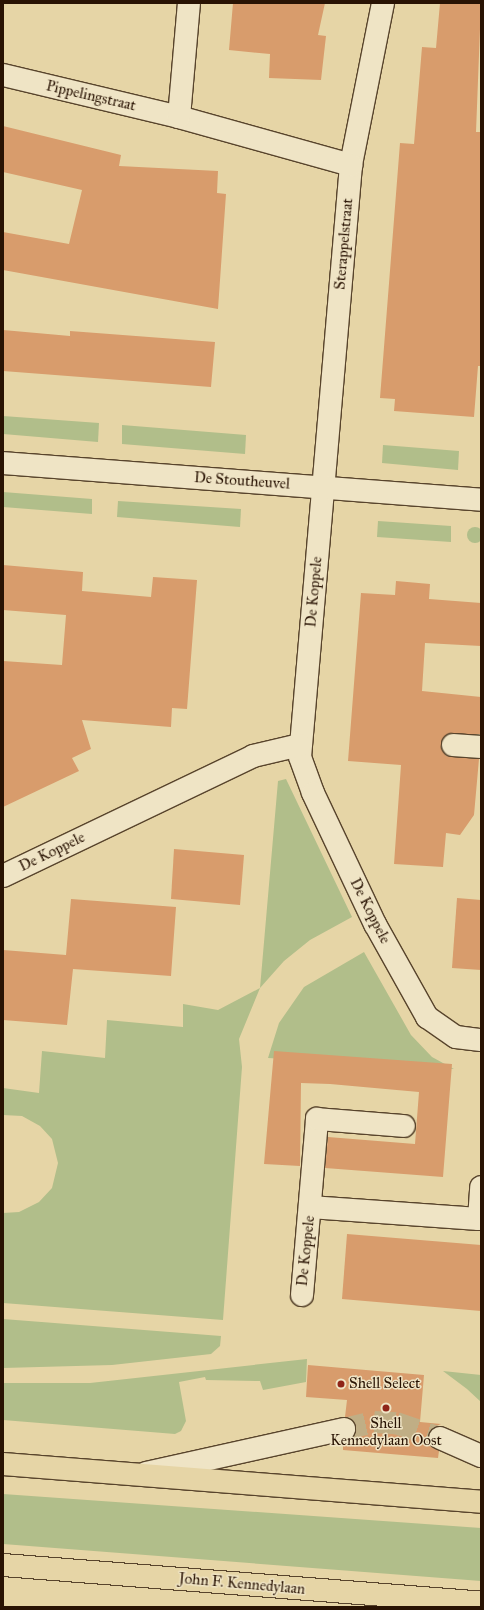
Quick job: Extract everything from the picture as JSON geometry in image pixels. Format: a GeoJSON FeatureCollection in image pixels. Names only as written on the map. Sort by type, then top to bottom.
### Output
{"type":"FeatureCollection","features":[{"type":"Feature","properties":{"kind":"main road"},"geometry":{"type":"LineString","coordinates":[[3,1464],[144,1474],[481,1502]]}},
{"type":"Feature","properties":{"kind":"main road","name":"John F. Kennedylaan"},"geometry":{"type":"LineString","coordinates":[[3,1565],[481,1603]]}},
{"type":"Feature","properties":{"kind":"street"},"geometry":{"type":"LineString","coordinates":[[179,117],[189,3]]}},
{"type":"Feature","properties":{"kind":"street","name":"Sterappelstraat"},"geometry":{"type":"LineString","coordinates":[[322,487],[351,165],[383,3]]}},
{"type":"Feature","properties":{"kind":"street","name":"Pippelingstraat"},"geometry":{"type":"LineString","coordinates":[[3,75],[179,117],[351,165]]}},
{"type":"Feature","properties":{"kind":"street","name":"De Stoutheuvel"},"geometry":{"type":"LineString","coordinates":[[3,463],[481,500]]}},
{"type":"Feature","properties":{"kind":"street","name":"De Koppele"},"geometry":{"type":"LineString","coordinates":[[322,487],[300,745],[303,769],[375,924],[427,1017],[456,1037],[481,1040]]}},
{"type":"Feature","properties":{"kind":"street","name":"De Koppele"},"geometry":{"type":"LineString","coordinates":[[3,876],[253,756],[300,745]]}},
{"type":"Feature","properties":{"kind":"street"},"geometry":{"type":"LineString","coordinates":[[453,745],[481,747]]}},
{"type":"Feature","properties":{"kind":"street","name":"De Koppele"},"geometry":{"type":"LineString","coordinates":[[302,1295],[317,1119],[404,1126]]}},
{"type":"Feature","properties":{"kind":"street","name":"De Koppele"},"geometry":{"type":"LineString","coordinates":[[310,1207],[478,1219],[481,1187]]}},
{"type":"Feature","properties":{"kind":"street"},"geometry":{"type":"LineString","coordinates":[[144,1474],[344,1429]]}},
{"type":"Feature","properties":{"kind":"street"},"geometry":{"type":"LineString","coordinates":[[440,1438],[481,1456]]}},
{"type":"Feature","properties":{"kind":"green space"},"geometry":{"type":"Polygon","coordinates":[[[3,416],[99,423],[98,442],[3,434],[3,416]]]}},
{"type":"Feature","properties":{"kind":"green space"},"geometry":{"type":"Polygon","coordinates":[[[122,425],[246,435],[245,454],[122,444],[122,425]]]}},
{"type":"Feature","properties":{"kind":"green space"},"geometry":{"type":"Polygon","coordinates":[[[383,445],[459,451],[458,470],[382,463],[383,445]]]}},
{"type":"Feature","properties":{"kind":"green space"},"geometry":{"type":"Polygon","coordinates":[[[3,492],[92,499],[92,514],[3,507],[3,492]]]}},
{"type":"Feature","properties":{"kind":"green space"},"geometry":{"type":"Polygon","coordinates":[[[118,501],[241,509],[240,527],[117,517],[118,501]]]}},
{"type":"Feature","properties":{"kind":"green space"},"geometry":{"type":"Polygon","coordinates":[[[378,521],[451,526],[451,542],[377,537],[378,521]]]}},
{"type":"Feature","properties":{"kind":"green space"},"geometry":{"type":"Polygon","coordinates":[[[475,527],[481,529],[483,535],[481,541],[475,543],[469,541],[467,535],[469,529],[475,527]]]}},
{"type":"Feature","properties":{"kind":"green space"},"geometry":{"type":"Polygon","coordinates":[[[286,779],[352,917],[310,940],[284,961],[260,988],[278,781],[286,779]]]}},
{"type":"Feature","properties":{"kind":"green space"},"geometry":{"type":"Polygon","coordinates":[[[364,952],[411,1035],[432,1057],[454,1069],[268,1058],[279,1023],[304,987],[364,952]]]}},
{"type":"Feature","properties":{"kind":"green space"},"geometry":{"type":"Polygon","coordinates":[[[260,988],[239,1039],[242,1067],[223,1320],[3,1303],[3,1213],[19,1212],[39,1202],[52,1188],[58,1163],[52,1139],[40,1126],[22,1116],[3,1115],[3,1088],[39,1093],[42,1051],[105,1058],[107,1020],[183,1027],[183,1004],[218,1010],[260,988]]]}},
{"type":"Feature","properties":{"kind":"green space"},"geometry":{"type":"Polygon","coordinates":[[[3,1319],[221,1336],[220,1346],[211,1354],[112,1365],[3,1368],[3,1319]]]}},
{"type":"Feature","properties":{"kind":"green space"},"geometry":{"type":"Polygon","coordinates":[[[307,1359],[306,1382],[263,1390],[260,1381],[206,1380],[205,1377],[179,1382],[186,1421],[181,1431],[175,1434],[3,1420],[3,1383],[90,1383],[307,1359]]]}},
{"type":"Feature","properties":{"kind":"green space"},"geometry":{"type":"Polygon","coordinates":[[[443,1371],[481,1375],[481,1402],[467,1389],[443,1371]]]}},
{"type":"Feature","properties":{"kind":"green space"},"geometry":{"type":"Polygon","coordinates":[[[3,1494],[481,1528],[481,1581],[3,1544],[3,1494]]]}},
{"type":"Feature","properties":{"kind":"building"},"geometry":{"type":"Polygon","coordinates":[[[233,3],[325,3],[318,35],[326,36],[321,80],[269,78],[270,54],[229,50],[233,3]]]}},
{"type":"Feature","properties":{"kind":"building"},"geometry":{"type":"Polygon","coordinates":[[[440,3],[481,3],[476,132],[481,132],[481,366],[478,366],[474,417],[394,411],[395,399],[380,398],[400,143],[414,144],[422,47],[436,48],[440,3]]]}},
{"type":"Feature","properties":{"kind":"building"},"geometry":{"type":"Polygon","coordinates":[[[3,126],[121,155],[119,166],[218,171],[217,193],[226,194],[218,309],[3,270],[3,232],[69,244],[82,190],[3,172],[3,126]]]}},
{"type":"Feature","properties":{"kind":"building"},"geometry":{"type":"Polygon","coordinates":[[[3,330],[70,336],[70,331],[215,342],[211,387],[3,371],[3,330]]]}},
{"type":"Feature","properties":{"kind":"building"},"geometry":{"type":"Polygon","coordinates":[[[3,565],[83,572],[82,591],[151,597],[153,577],[197,580],[187,709],[172,708],[171,727],[82,720],[91,749],[72,758],[79,771],[3,807],[3,661],[62,665],[66,615],[3,610],[3,565]]]}},
{"type":"Feature","properties":{"kind":"building"},"geometry":{"type":"Polygon","coordinates":[[[396,581],[430,584],[429,599],[481,603],[481,646],[425,643],[422,691],[481,697],[481,734],[448,734],[441,744],[446,756],[479,759],[474,815],[460,835],[446,833],[443,867],[394,864],[401,765],[348,761],[361,593],[395,595],[396,581]]]}},
{"type":"Feature","properties":{"kind":"building"},"geometry":{"type":"Polygon","coordinates":[[[174,849],[244,855],[240,905],[171,899],[174,849]]]}},
{"type":"Feature","properties":{"kind":"building"},"geometry":{"type":"Polygon","coordinates":[[[457,898],[481,900],[481,970],[452,968],[457,898]]]}},
{"type":"Feature","properties":{"kind":"building"},"geometry":{"type":"Polygon","coordinates":[[[71,899],[176,907],[171,976],[73,969],[67,1025],[3,1020],[3,950],[66,955],[71,899]]]}},
{"type":"Feature","properties":{"kind":"building"},"geometry":{"type":"Polygon","coordinates":[[[274,1051],[452,1064],[443,1177],[325,1168],[328,1137],[415,1144],[419,1092],[330,1084],[301,1083],[300,1166],[264,1164],[274,1051]]]}},
{"type":"Feature","properties":{"kind":"building"},"geometry":{"type":"Polygon","coordinates":[[[347,1234],[481,1245],[481,1311],[342,1299],[347,1234]]]}},
{"type":"Feature","properties":{"kind":"building"},"geometry":{"type":"Polygon","coordinates":[[[308,1365],[424,1375],[420,1422],[441,1424],[432,1428],[428,1439],[439,1451],[438,1458],[343,1450],[343,1442],[356,1432],[353,1421],[345,1417],[347,1400],[306,1397],[308,1365]]]}},
{"type":"Feature","properties":{"kind":"tunnel"},"geometry":{"type":"LineString","coordinates":[[344,1429],[374,1422],[396,1423],[440,1438]]}},
{"type":"Feature","properties":{"kind":"place","name":"Shell Select"},"geometry":{"type":"Point","coordinates":[341,1384]}},
{"type":"Feature","properties":{"kind":"place","name":"Shell Kennedylaan Oost"},"geometry":{"type":"Point","coordinates":[386,1408]}}]}
